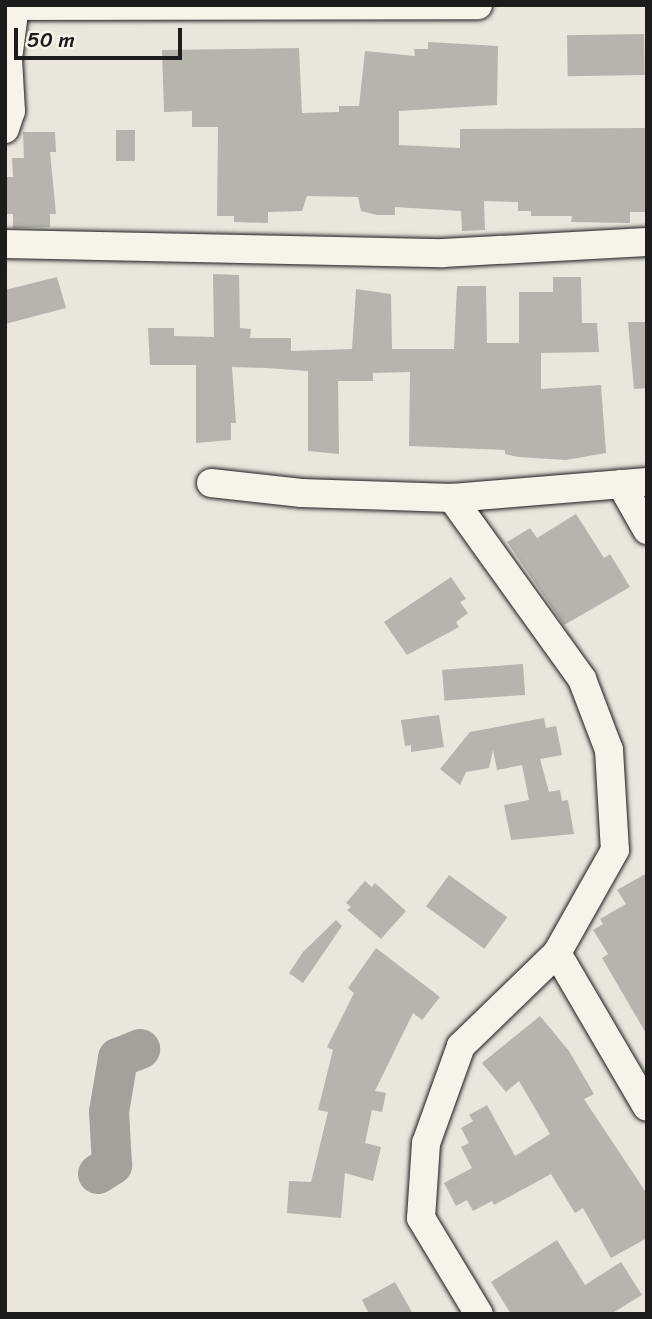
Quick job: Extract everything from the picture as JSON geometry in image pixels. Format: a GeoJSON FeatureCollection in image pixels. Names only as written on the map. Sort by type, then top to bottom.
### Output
{"type":"FeatureCollection","features":[{"type":"Feature","properties":{"kind":"street"},"geometry":{"type":"LineString","coordinates":[[5,130],[11,111],[8,59],[15,6],[478,5]]}},
{"type":"Feature","properties":{"kind":"street"},"geometry":{"type":"LineString","coordinates":[[5,244],[443,253],[647,242]]}},
{"type":"Feature","properties":{"kind":"street"},"geometry":{"type":"LineString","coordinates":[[211,483],[301,493],[452,498],[634,483],[647,530]]}},
{"type":"Feature","properties":{"kind":"street"},"geometry":{"type":"LineString","coordinates":[[452,498],[582,679],[609,750],[615,850],[557,953],[461,1046],[426,1143],[421,1218],[479,1314]]}},
{"type":"Feature","properties":{"kind":"street"},"geometry":{"type":"LineString","coordinates":[[557,953],[647,1107]]}},
{"type":"Feature","properties":{"kind":"building"},"geometry":{"type":"Polygon","coordinates":[[[644,34],[645,75],[568,76],[567,35],[644,34]]]}},
{"type":"Feature","properties":{"kind":"building"},"geometry":{"type":"Polygon","coordinates":[[[428,42],[498,46],[497,105],[399,111],[399,145],[460,148],[460,129],[647,128],[647,212],[630,212],[630,223],[571,222],[572,216],[531,216],[531,211],[518,211],[518,202],[484,201],[485,230],[462,231],[461,211],[395,207],[395,215],[377,215],[361,211],[358,197],[307,196],[302,211],[268,212],[268,223],[234,222],[234,216],[217,216],[218,127],[192,127],[192,111],[164,112],[162,50],[299,48],[302,113],[339,112],[339,106],[359,106],[365,51],[415,56],[414,49],[428,49],[428,42]]]}},
{"type":"Feature","properties":{"kind":"building"},"geometry":{"type":"Polygon","coordinates":[[[116,130],[135,130],[135,161],[116,161],[116,130]]]}},
{"type":"Feature","properties":{"kind":"building"},"geometry":{"type":"Polygon","coordinates":[[[23,132],[55,132],[56,152],[50,152],[56,214],[50,214],[50,227],[13,228],[13,214],[5,214],[5,177],[13,177],[12,158],[24,158],[23,132]]]}},
{"type":"Feature","properties":{"kind":"building"},"geometry":{"type":"Polygon","coordinates":[[[213,274],[239,275],[240,328],[251,329],[250,338],[291,338],[291,351],[352,349],[356,289],[391,294],[392,349],[454,349],[457,286],[486,286],[487,343],[519,343],[519,292],[553,292],[553,277],[581,277],[582,323],[597,323],[599,352],[541,353],[541,389],[601,385],[606,453],[566,460],[518,457],[505,454],[505,450],[409,446],[410,372],[373,373],[373,381],[338,381],[339,454],[308,451],[308,371],[232,367],[236,423],[231,423],[231,440],[196,443],[196,365],[150,365],[148,328],[174,328],[174,336],[214,337],[213,274]]]}},
{"type":"Feature","properties":{"kind":"building"},"geometry":{"type":"Polygon","coordinates":[[[57,277],[66,308],[5,324],[5,290],[57,277]]]}},
{"type":"Feature","properties":{"kind":"building"},"geometry":{"type":"Polygon","coordinates":[[[628,322],[647,322],[647,388],[634,389],[628,322]]]}},
{"type":"Feature","properties":{"kind":"building"},"geometry":{"type":"Polygon","coordinates":[[[576,514],[604,558],[610,554],[630,587],[564,625],[507,542],[530,528],[537,538],[576,514]]]}},
{"type":"Feature","properties":{"kind":"building"},"geometry":{"type":"Polygon","coordinates":[[[451,577],[466,599],[460,602],[468,613],[456,622],[459,627],[407,655],[384,622],[451,577]]]}},
{"type":"Feature","properties":{"kind":"building"},"geometry":{"type":"Polygon","coordinates":[[[523,664],[525,695],[444,701],[442,670],[523,664]]]}},
{"type":"Feature","properties":{"kind":"building"},"geometry":{"type":"Polygon","coordinates":[[[439,715],[444,747],[411,752],[411,745],[405,746],[401,720],[439,715]]]}},
{"type":"Feature","properties":{"kind":"building"},"geometry":{"type":"Polygon","coordinates":[[[544,718],[546,728],[556,726],[562,755],[540,759],[549,792],[560,790],[562,801],[568,800],[574,834],[511,840],[504,805],[529,800],[522,765],[497,770],[493,750],[489,768],[466,772],[460,785],[440,769],[470,732],[544,718]]]}},
{"type":"Feature","properties":{"kind":"building"},"geometry":{"type":"Polygon","coordinates":[[[647,873],[647,1035],[602,958],[608,954],[593,930],[603,924],[600,919],[626,904],[617,890],[647,873]]]}},
{"type":"Feature","properties":{"kind":"building"},"geometry":{"type":"Polygon","coordinates":[[[449,875],[507,917],[484,949],[426,907],[449,875]]]}},
{"type":"Feature","properties":{"kind":"building"},"geometry":{"type":"Polygon","coordinates":[[[365,881],[372,887],[375,883],[406,911],[381,939],[347,910],[351,907],[346,903],[365,881]]]}},
{"type":"Feature","properties":{"kind":"building"},"geometry":{"type":"Polygon","coordinates":[[[336,920],[342,926],[303,983],[289,973],[303,952],[336,920]]]}},
{"type":"Feature","properties":{"kind":"building"},"geometry":{"type":"Polygon","coordinates":[[[376,948],[440,997],[422,1020],[413,1013],[375,1091],[386,1093],[382,1112],[372,1110],[365,1143],[381,1147],[373,1181],[345,1173],[341,1218],[287,1213],[289,1181],[311,1182],[328,1112],[318,1110],[333,1050],[327,1047],[354,993],[348,988],[376,948]]]}},
{"type":"Feature","properties":{"kind":"building"},"geometry":{"type":"Polygon","coordinates":[[[540,1016],[569,1051],[594,1094],[584,1099],[647,1194],[647,1238],[611,1258],[583,1208],[575,1213],[551,1174],[494,1205],[492,1201],[473,1211],[467,1200],[456,1206],[444,1183],[472,1168],[461,1147],[469,1143],[461,1128],[473,1121],[469,1115],[487,1105],[515,1156],[550,1134],[519,1081],[506,1092],[482,1063],[540,1016]]]}},
{"type":"Feature","properties":{"kind":"building"},"geometry":{"type":"Polygon","coordinates":[[[557,1240],[585,1285],[621,1262],[642,1295],[611,1314],[511,1314],[491,1282],[557,1240]]]}},
{"type":"Feature","properties":{"kind":"building"},"geometry":{"type":"Polygon","coordinates":[[[395,1282],[413,1314],[369,1314],[362,1300],[395,1282]]]}},
{"type":"Feature","properties":{"kind":"waterway"},"geometry":{"type":"LineString","coordinates":[[98,1174],[112,1165],[109,1112],[118,1058],[140,1049]]}}]}
